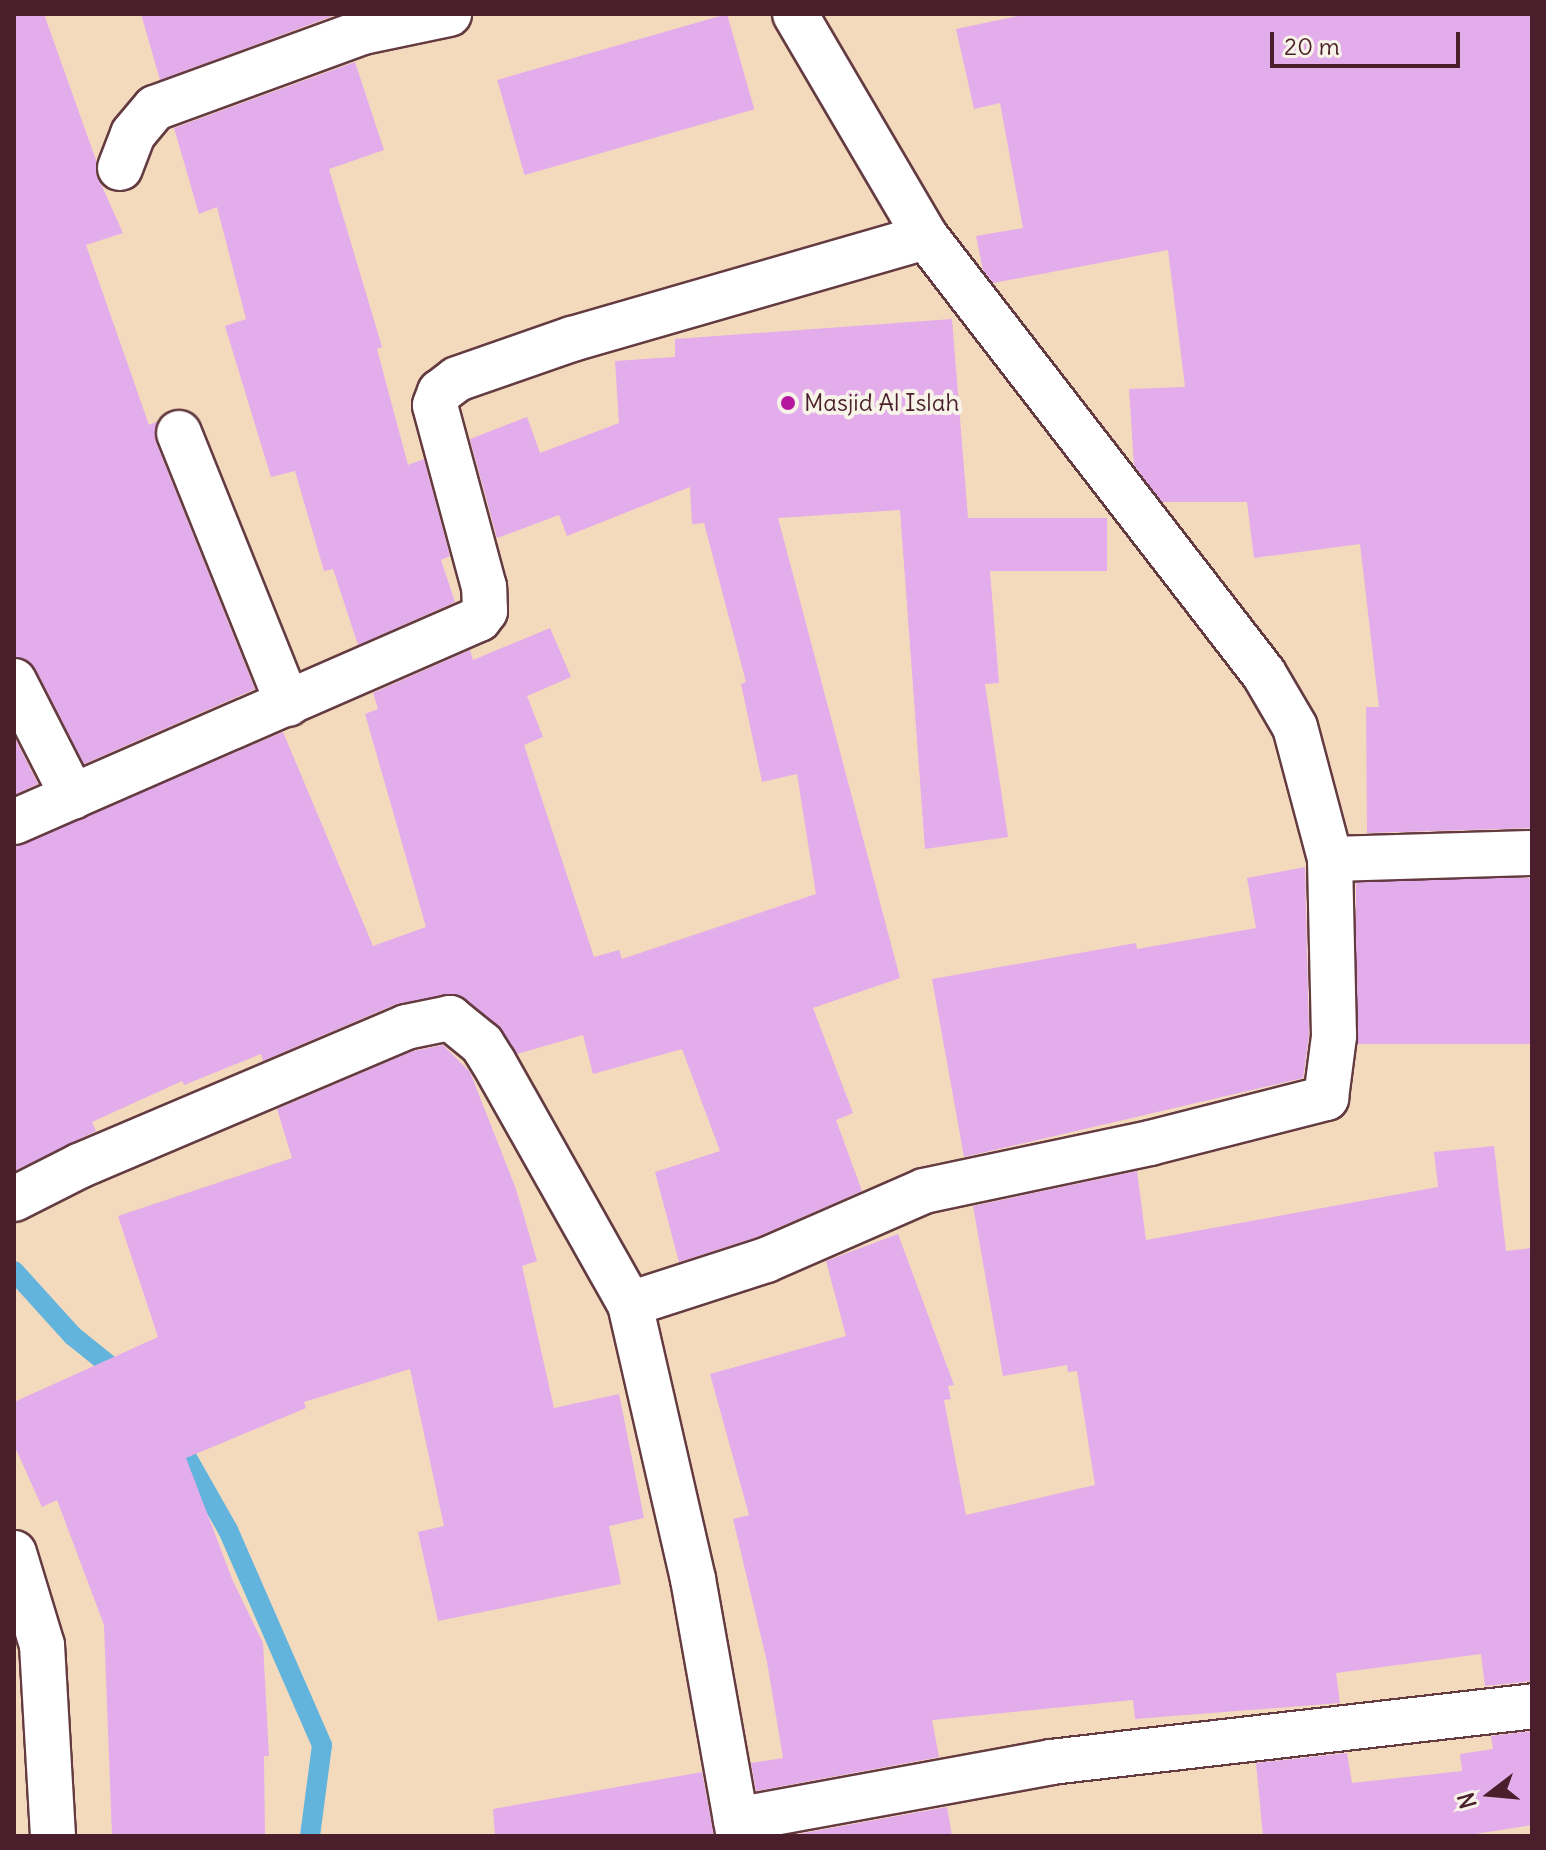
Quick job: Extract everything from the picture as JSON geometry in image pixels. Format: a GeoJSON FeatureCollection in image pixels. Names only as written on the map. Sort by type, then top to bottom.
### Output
{"type":"FeatureCollection","features":[{"type":"Feature","properties":{"kind":"street"},"geometry":{"type":"LineString","coordinates":[[120,168],[133,134],[155,108],[363,32],[449,14]]}},
{"type":"Feature","properties":{"kind":"street"},"geometry":{"type":"LineString","coordinates":[[630,1304],[766,1260],[924,1191],[1150,1143],[1326,1098],[1334,1036],[1330,859],[1295,727],[1264,674],[926,237],[795,14]]}},
{"type":"Feature","properties":{"kind":"street"},"geometry":{"type":"LineString","coordinates":[[14,822],[472,626],[485,611],[484,587],[437,417],[435,405],[447,385],[572,339],[926,237]]}},
{"type":"Feature","properties":{"kind":"street"},"geometry":{"type":"LineString","coordinates":[[179,433],[288,704]]}},
{"type":"Feature","properties":{"kind":"street"},"geometry":{"type":"LineString","coordinates":[[14,681],[73,797]]}},
{"type":"Feature","properties":{"kind":"street"},"geometry":{"type":"LineString","coordinates":[[1330,859],[1532,853]]}},
{"type":"Feature","properties":{"kind":"street"},"geometry":{"type":"LineString","coordinates":[[14,1199],[79,1166],[406,1027],[450,1018],[482,1044],[630,1304],[693,1579],[738,1828],[1051,1762],[1532,1706]]}},
{"type":"Feature","properties":{"kind":"street"},"geometry":{"type":"LineString","coordinates":[[14,1553],[42,1645],[53,1836]]}},
{"type":"Feature","properties":{"kind":"building"},"geometry":{"type":"Polygon","coordinates":[[[14,14],[44,14],[96,160],[96,173],[123,233],[86,245],[149,425],[158,421],[156,442],[255,689],[84,764],[36,670],[14,656],[14,14]]]}},
{"type":"Feature","properties":{"kind":"building"},"geometry":{"type":"Polygon","coordinates":[[[141,14],[338,14],[160,80],[141,14]]]}},
{"type":"Feature","properties":{"kind":"building"},"geometry":{"type":"Polygon","coordinates":[[[727,14],[754,109],[525,175],[497,80],[727,14]]]}},
{"type":"Feature","properties":{"kind":"building"},"geometry":{"type":"Polygon","coordinates":[[[1027,14],[1532,14],[1532,828],[1367,833],[1366,707],[1379,707],[1360,544],[1254,558],[1247,502],[1162,502],[1134,465],[1129,389],[1185,387],[1168,250],[993,283],[983,270],[976,236],[1023,228],[1000,103],[974,109],[956,29],[1027,14]]]}},
{"type":"Feature","properties":{"kind":"building"},"geometry":{"type":"Polygon","coordinates":[[[355,62],[384,150],[329,169],[382,347],[377,349],[408,465],[424,459],[450,556],[441,560],[455,602],[358,645],[333,569],[324,571],[295,471],[271,477],[225,326],[246,319],[217,207],[199,214],[174,128],[355,62]]]}},
{"type":"Feature","properties":{"kind":"building"},"geometry":{"type":"Polygon","coordinates":[[[952,319],[968,518],[1107,518],[1107,571],[990,571],[999,683],[985,684],[1008,837],[925,849],[900,510],[778,518],[900,978],[813,1008],[853,1113],[836,1120],[862,1191],[757,1237],[679,1262],[655,1172],[720,1151],[682,1049],[593,1074],[583,1035],[517,1054],[498,1025],[455,994],[396,1004],[263,1061],[261,1054],[184,1085],[182,1081],[92,1122],[96,1131],[14,1171],[14,847],[283,732],[373,946],[426,927],[365,714],[378,709],[373,693],[470,650],[473,660],[550,628],[571,677],[527,696],[543,737],[524,745],[594,957],[619,950],[622,959],[816,894],[797,774],[762,782],[741,684],[746,682],[704,523],[692,524],[690,487],[567,536],[559,515],[497,538],[470,439],[527,417],[540,453],[619,423],[615,361],[675,357],[675,339],[952,319]]]}},
{"type":"Feature","properties":{"kind":"building"},"geometry":{"type":"Polygon","coordinates":[[[14,736],[38,784],[14,795],[14,736]]]}},
{"type":"Feature","properties":{"kind":"building"},"geometry":{"type":"Polygon","coordinates":[[[1305,867],[1309,1035],[1303,1078],[964,1157],[932,979],[1136,943],[1137,949],[1256,928],[1247,878],[1305,867]]]}},
{"type":"Feature","properties":{"kind":"building"},"geometry":{"type":"Polygon","coordinates":[[[1356,878],[1532,878],[1532,1044],[1356,1044],[1356,878]]]}},
{"type":"Feature","properties":{"kind":"building"},"geometry":{"type":"Polygon","coordinates":[[[443,1045],[470,1072],[516,1189],[537,1261],[522,1266],[554,1408],[619,1394],[644,1518],[609,1526],[621,1584],[438,1621],[418,1532],[444,1526],[410,1369],[304,1402],[306,1408],[186,1458],[233,1581],[263,1643],[269,1756],[264,1756],[265,1836],[112,1836],[104,1625],[57,1500],[42,1507],[14,1445],[14,1402],[158,1337],[118,1216],[292,1158],[277,1109],[413,1051],[443,1045]]]}},
{"type":"Feature","properties":{"kind":"building"},"geometry":{"type":"Polygon","coordinates":[[[1494,1146],[1506,1251],[1532,1248],[1532,1681],[1485,1686],[1481,1654],[1336,1673],[1340,1703],[1135,1719],[1133,1700],[932,1720],[939,1757],[756,1791],[751,1763],[783,1758],[767,1662],[733,1519],[749,1515],[710,1374],[846,1336],[826,1261],[898,1234],[954,1385],[948,1386],[951,1399],[944,1400],[966,1515],[1095,1485],[1077,1371],[1068,1372],[1067,1365],[1003,1376],[973,1206],[1137,1171],[1146,1240],[1438,1187],[1434,1152],[1494,1146]]]}},
{"type":"Feature","properties":{"kind":"building"},"geometry":{"type":"Polygon","coordinates":[[[1532,1731],[1532,1825],[1463,1836],[1263,1836],[1256,1763],[1347,1753],[1352,1783],[1462,1771],[1460,1754],[1493,1749],[1491,1736],[1532,1731]]]}},
{"type":"Feature","properties":{"kind":"building"},"geometry":{"type":"Polygon","coordinates":[[[702,1772],[714,1836],[495,1836],[493,1809],[702,1772]]]}},
{"type":"Feature","properties":{"kind":"building"},"geometry":{"type":"Polygon","coordinates":[[[947,1807],[952,1836],[787,1836],[947,1807]]]}},
{"type":"Feature","properties":{"kind":"waterway"},"geometry":{"type":"LineString","coordinates":[[14,1271],[73,1336],[125,1378]]}},
{"type":"Feature","properties":{"kind":"waterway"},"geometry":{"type":"LineString","coordinates":[[174,1435],[228,1530],[322,1745],[310,1836]]}},
{"type":"Feature","properties":{"kind":"place","name":"Masjid Al Islah"},"geometry":{"type":"Point","coordinates":[788,403]}}]}
